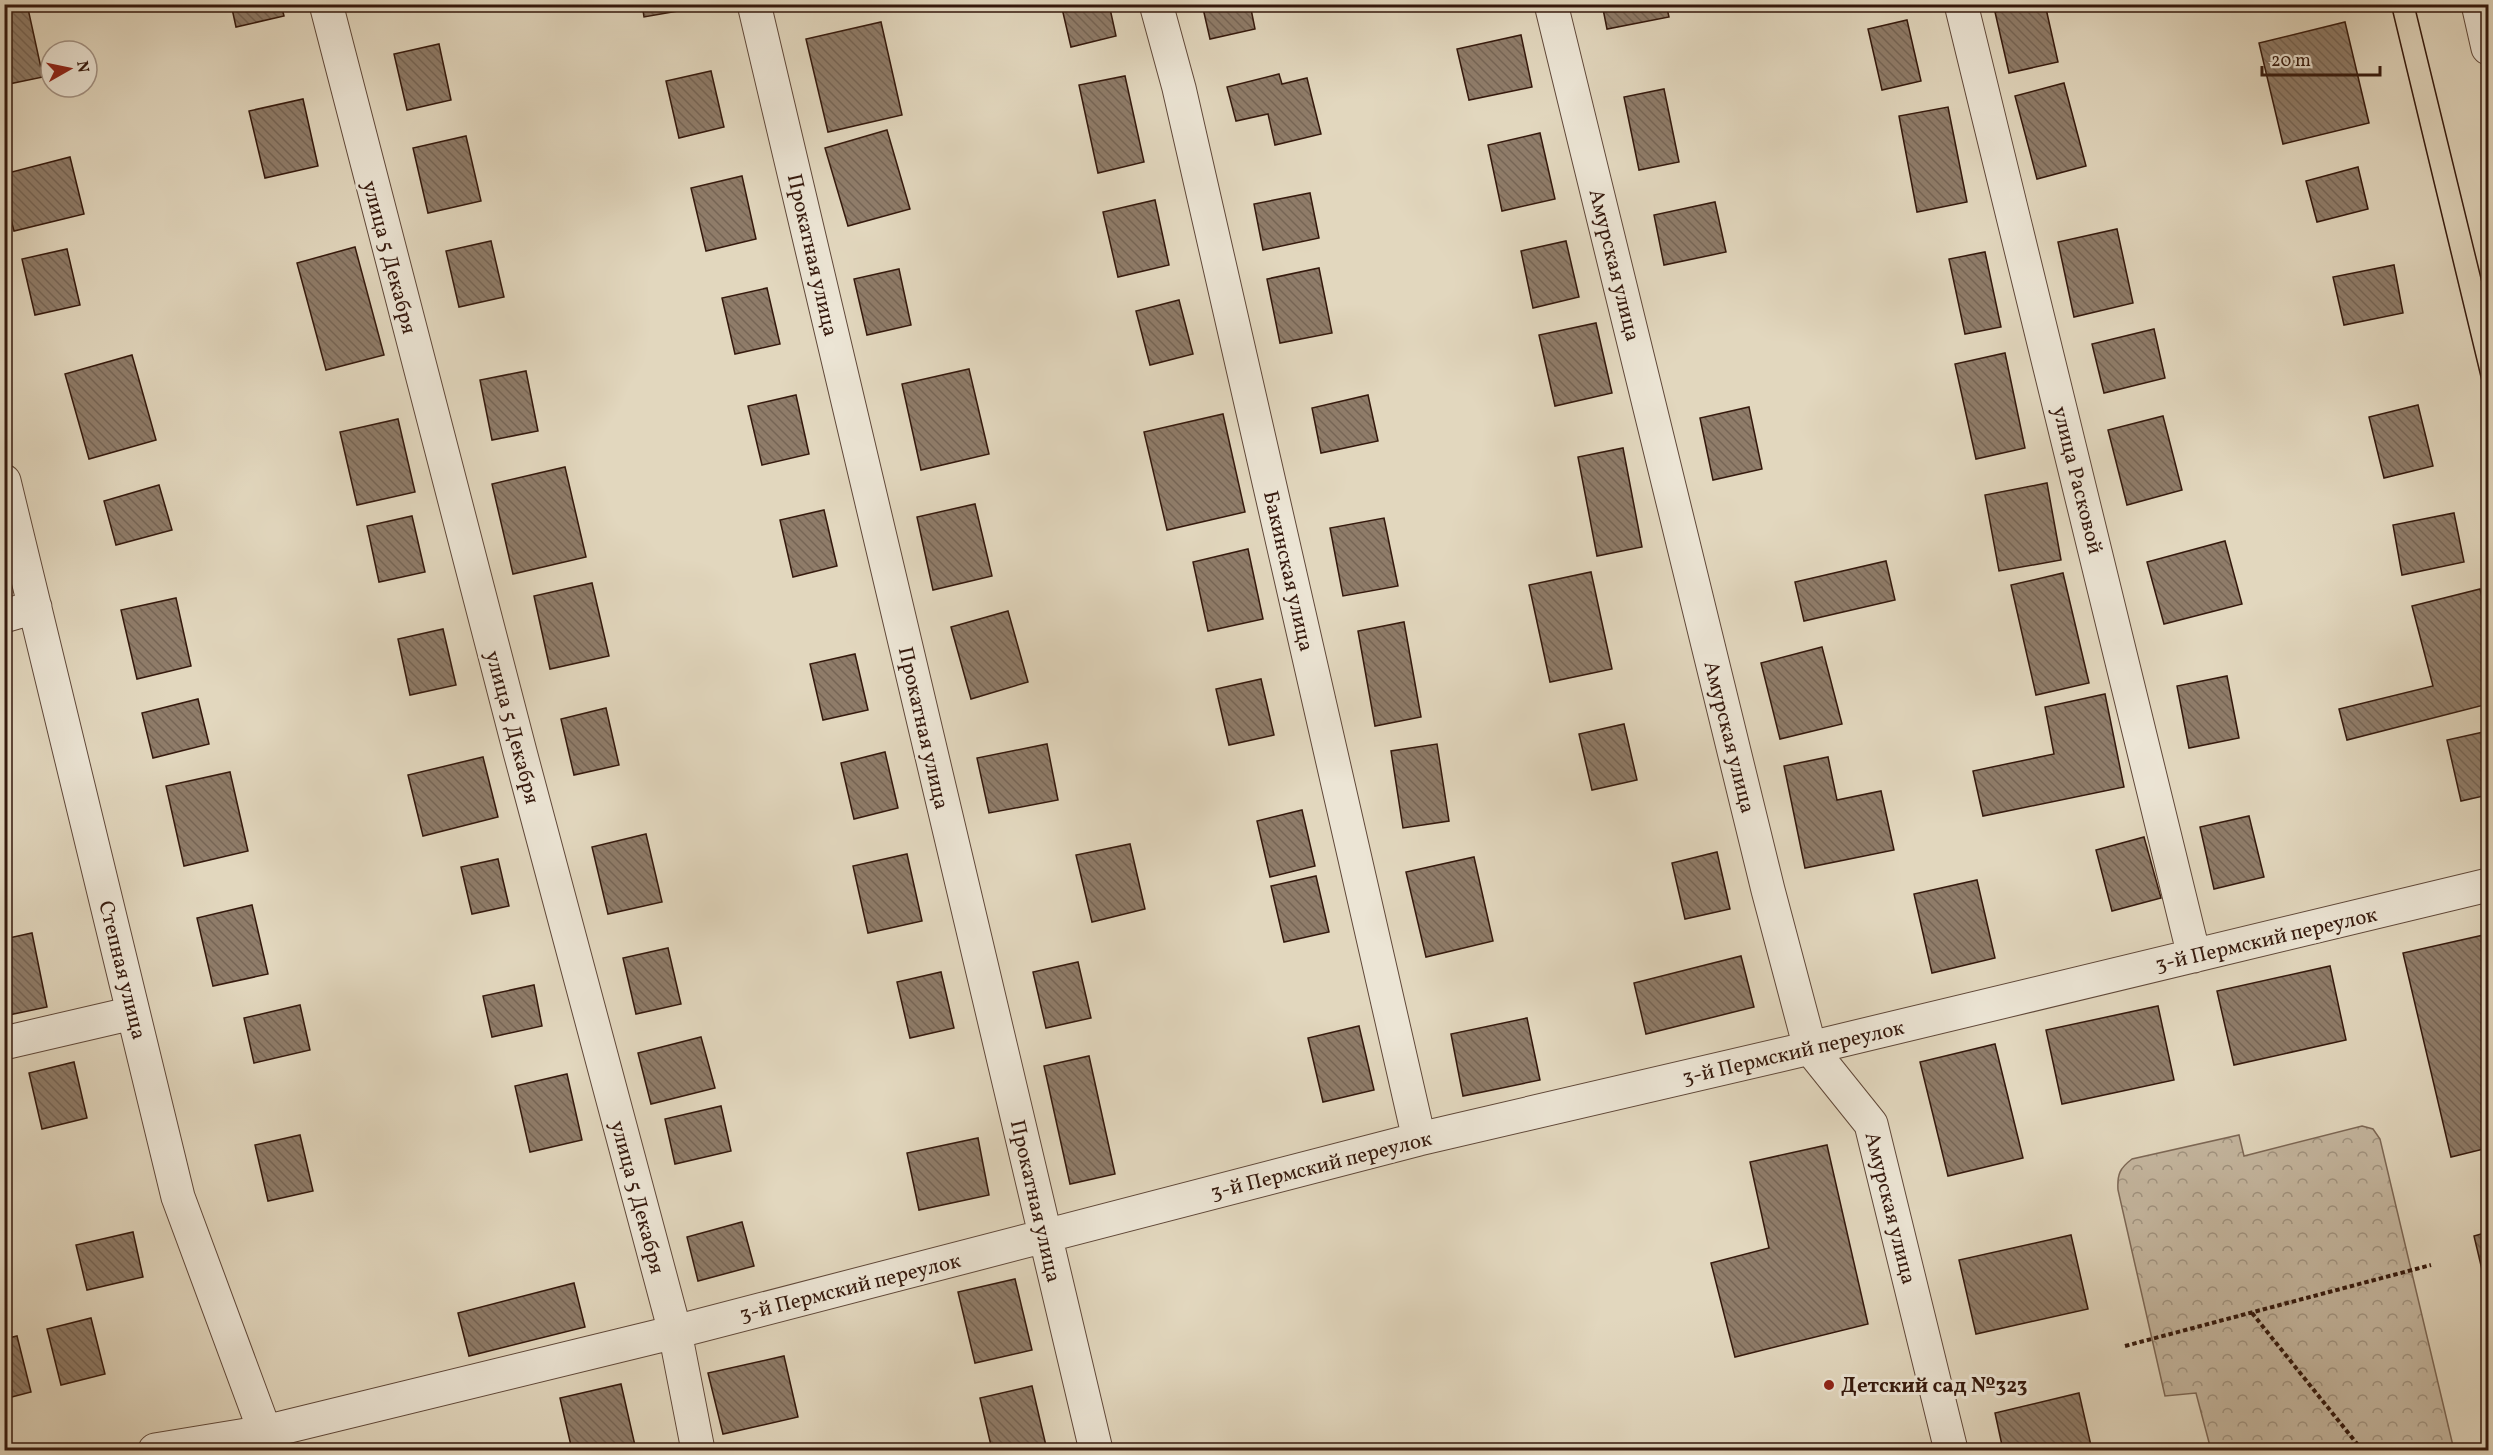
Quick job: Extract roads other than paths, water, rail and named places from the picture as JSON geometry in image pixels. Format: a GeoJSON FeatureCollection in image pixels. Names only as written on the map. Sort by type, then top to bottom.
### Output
{"type":"FeatureCollection","features":[{"type":"Feature","properties":{"kind":"street","name":"улица 5 Декабря"},"geometry":{"type":"LineString","coordinates":[[326,4],[444,466],[675,1332],[698,1450]]}},
{"type":"Feature","properties":{"kind":"street","name":"Прокатная улица"},"geometry":{"type":"LineString","coordinates":[[754,4],[1096,1450]]}},
{"type":"Feature","properties":{"kind":"street","name":"Бакинская улица"},"geometry":{"type":"LineString","coordinates":[[1156,4],[1179,88],[1419,1139]]}},
{"type":"Feature","properties":{"kind":"street","name":"Амурская улица"},"geometry":{"type":"LineString","coordinates":[[1551,4],[1768,890],[1810,1048],[1871,1124],[1951,1450]]}},
{"type":"Feature","properties":{"kind":"street","name":"улица Расковой"},"geometry":{"type":"LineString","coordinates":[[1961,4],[2194,956]]}},
{"type":"Feature","properties":{"kind":"street"},"geometry":{"type":"LineString","coordinates":[[2478,4],[2488,48]]}},
{"type":"Feature","properties":{"kind":"street","name":"Степная улица"},"geometry":{"type":"LineString","coordinates":[[4,481],[20,612],[133,1013],[178,1197],[268,1441]]}},
{"type":"Feature","properties":{"kind":"street","name":"3-й Пермский переулок"},"geometry":{"type":"LineString","coordinates":[[155,1450],[268,1441],[675,1332],[1419,1139],[1810,1048],[2488,885]]}},
{"type":"Feature","properties":{"kind":"street"},"geometry":{"type":"LineString","coordinates":[[4,1043],[133,1013]]}},
{"type":"Feature","properties":{"kind":"tram line"},"geometry":{"type":"LineString","coordinates":[[2391,4],[2488,406]]}},
{"type":"Feature","properties":{"kind":"tram line"},"geometry":{"type":"LineString","coordinates":[[2414,4],[2488,307]]}},
{"type":"Feature","properties":{"kind":"place","name":"Детский сад №323"},"geometry":{"type":"Point","coordinates":[1829,1385]}}]}
